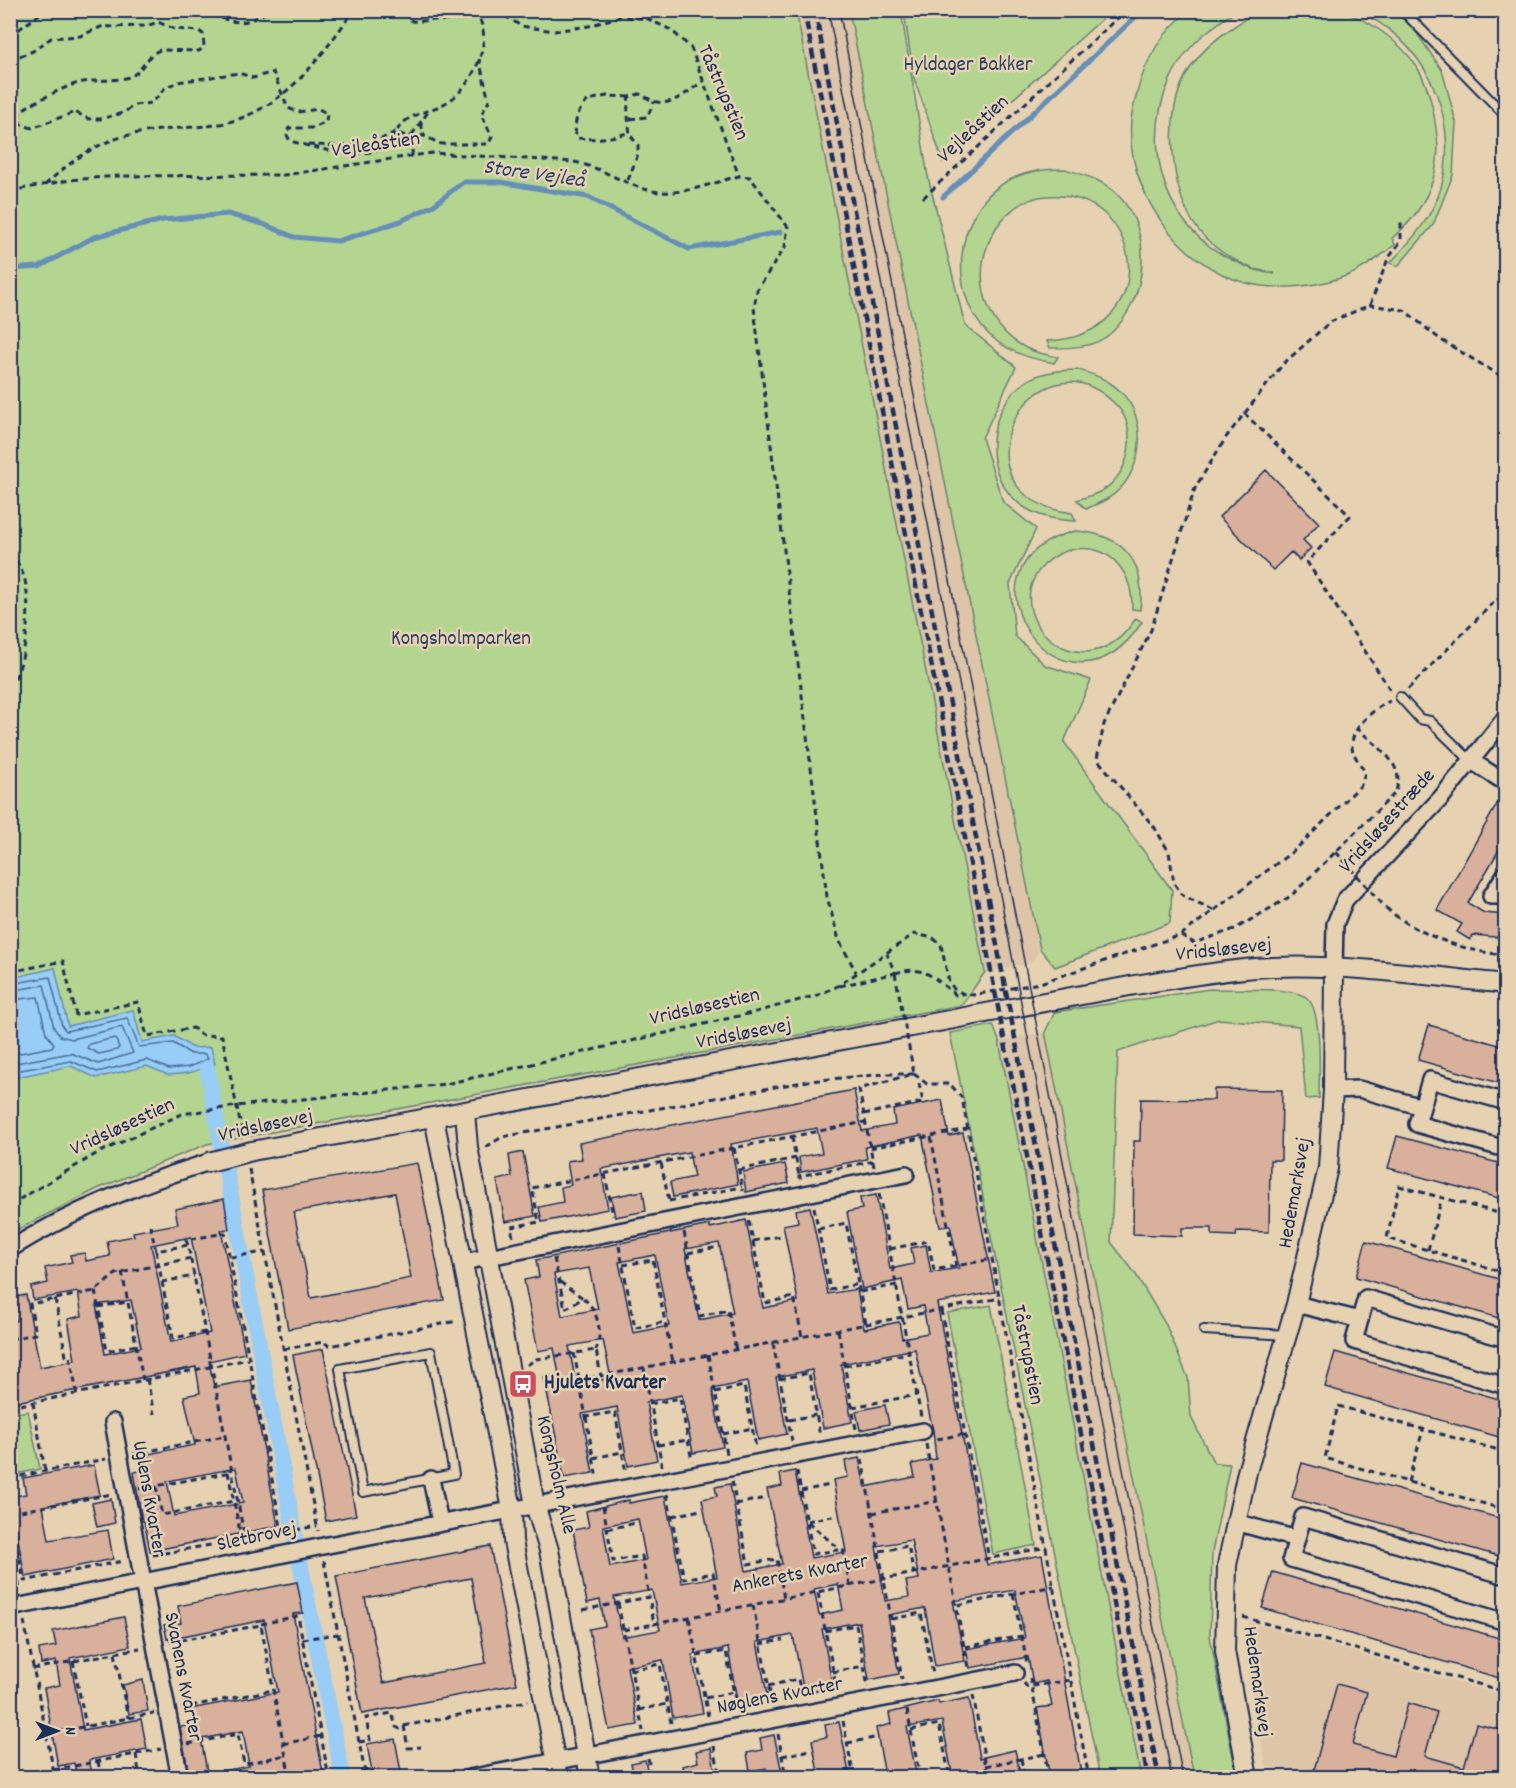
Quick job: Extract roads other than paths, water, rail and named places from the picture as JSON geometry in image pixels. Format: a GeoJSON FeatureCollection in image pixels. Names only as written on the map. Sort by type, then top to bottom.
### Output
{"type":"FeatureCollection","features":[{"type":"Feature","properties":{"kind":"street","name":"Vridsløsestræde"},"geometry":{"type":"LineString","coordinates":[[1334,968],[1335,924],[1345,900],[1441,798],[1506,717]]}},
{"type":"Feature","properties":{"kind":"street"},"geometry":{"type":"LineString","coordinates":[[1470,760],[1506,783]]}},
{"type":"Feature","properties":{"kind":"street"},"geometry":{"type":"LineString","coordinates":[[1506,873],[1491,896],[1506,896]]}},
{"type":"Feature","properties":{"kind":"street","name":"Vridsløsevej"},"geometry":{"type":"LineString","coordinates":[[10,1249],[45,1228],[117,1193],[248,1150],[434,1118],[1135,985],[1226,971],[1270,967],[1334,968],[1506,984]]}},
{"type":"Feature","properties":{"kind":"street","name":"Hedemarksvej"},"geometry":{"type":"LineString","coordinates":[[1248,1778],[1224,1650],[1227,1565],[1235,1522],[1296,1304],[1328,1168],[1333,1090],[1334,968]]}},
{"type":"Feature","properties":{"kind":"street"},"geometry":{"type":"LineString","coordinates":[[1506,1102],[1430,1080],[1417,1124],[1506,1149]]}},
{"type":"Feature","properties":{"kind":"street"},"geometry":{"type":"LineString","coordinates":[[1333,1090],[1359,1089],[1422,1107]]}},
{"type":"Feature","properties":{"kind":"street","name":"Kongsholm Alle"},"geometry":{"type":"LineString","coordinates":[[465,1112],[488,1257],[535,1504],[549,1550],[590,1778]]}},
{"type":"Feature","properties":{"kind":"street"},"geometry":{"type":"LineString","coordinates":[[434,1118],[512,1509],[513,1541],[556,1770]]}},
{"type":"Feature","properties":{"kind":"street"},"geometry":{"type":"LineString","coordinates":[[464,1262],[906,1174]]}},
{"type":"Feature","properties":{"kind":"street"},"geometry":{"type":"LineString","coordinates":[[1506,1339],[1366,1298],[1354,1341],[1506,1386]]}},
{"type":"Feature","properties":{"kind":"street"},"geometry":{"type":"LineString","coordinates":[[1296,1304],[1360,1320]]}},
{"type":"Feature","properties":{"kind":"street","name":"Uglens Kvarter"},"geometry":{"type":"LineString","coordinates":[[113,1422],[142,1584]]}},
{"type":"Feature","properties":{"kind":"street"},"geometry":{"type":"LineString","coordinates":[[512,1509],[923,1431]]}},
{"type":"Feature","properties":{"kind":"street"},"geometry":{"type":"LineString","coordinates":[[431,1479],[440,1522]]}},
{"type":"Feature","properties":{"kind":"street","name":"Sletbrovej"},"geometry":{"type":"LineString","coordinates":[[10,1608],[142,1584],[512,1509]]}},
{"type":"Feature","properties":{"kind":"street"},"geometry":{"type":"LineString","coordinates":[[1506,1576],[1303,1517],[1291,1559],[1506,1622]]}},
{"type":"Feature","properties":{"kind":"street"},"geometry":{"type":"LineString","coordinates":[[1235,1522],[1297,1539]]}},
{"type":"Feature","properties":{"kind":"street","name":"Svanens Kvarter"},"geometry":{"type":"LineString","coordinates":[[142,1584],[180,1778]]}},
{"type":"Feature","properties":{"kind":"street","name":"Nøglens Kvarter"},"geometry":{"type":"LineString","coordinates":[[470,1778],[556,1770],[588,1757],[1024,1672]]}},
{"type":"Feature","properties":{"kind":"lane"},"geometry":{"type":"LineString","coordinates":[[1402,10],[1506,117]]}},
{"type":"Feature","properties":{"kind":"lane"},"geometry":{"type":"LineString","coordinates":[[1400,697],[1420,719],[1430,721],[1470,760]]}},
{"type":"Feature","properties":{"kind":"lane"},"geometry":{"type":"LineString","coordinates":[[1204,1330],[1287,1335]]}},
{"type":"Feature","properties":{"kind":"lane"},"geometry":{"type":"LineString","coordinates":[[430,1352],[454,1474],[431,1479],[363,1492],[340,1369],[430,1352]]}},
{"type":"Feature","properties":{"kind":"water"},"geometry":{"type":"Polygon","coordinates":[[[55,968],[68,1026],[133,1010],[142,1042],[174,1036],[193,1048],[211,1047],[215,1064],[189,1073],[168,1075],[147,1066],[96,1078],[71,1066],[11,1078],[11,978],[55,968]]]}},
{"type":"Feature","properties":{"kind":"waterway","name":"Store Vejleå"},"geometry":{"type":"LineString","coordinates":[[943,197],[1143,10]]}},
{"type":"Feature","properties":{"kind":"waterway","name":"Store Vejleå"},"geometry":{"type":"LineString","coordinates":[[10,269],[39,267],[94,237],[163,220],[228,214],[263,224],[294,237],[338,241],[401,221],[434,205],[463,182],[500,182],[588,197],[689,249],[781,232]]}},
{"type":"Feature","properties":{"kind":"waterway"},"geometry":{"type":"LineString","coordinates":[[207,1068],[343,1778]]}},
{"type":"Feature","properties":{"kind":"tram line"},"geometry":{"type":"LineString","coordinates":[[828,10],[1172,1778]]}},
{"type":"Feature","properties":{"kind":"tram line"},"geometry":{"type":"LineString","coordinates":[[839,10],[1183,1778]]}},
{"type":"Feature","properties":{"kind":"railway"},"geometry":{"type":"LineString","coordinates":[[804,10],[1148,1778]]}},
{"type":"Feature","properties":{"kind":"railway"},"geometry":{"type":"LineString","coordinates":[[815,10],[1159,1778]]}},
{"type":"Feature","properties":{"kind":"place","name":"Hjulets Kvarter"},"geometry":{"type":"Point","coordinates":[523,1384]}},
{"type":"Feature","properties":{"kind":"park label","name":"Hyldager Bakker"},"geometry":{"type":"Point","coordinates":[968,66]}},
{"type":"Feature","properties":{"kind":"park label","name":"Kongsholmparken"},"geometry":{"type":"Point","coordinates":[461,640]}}]}
